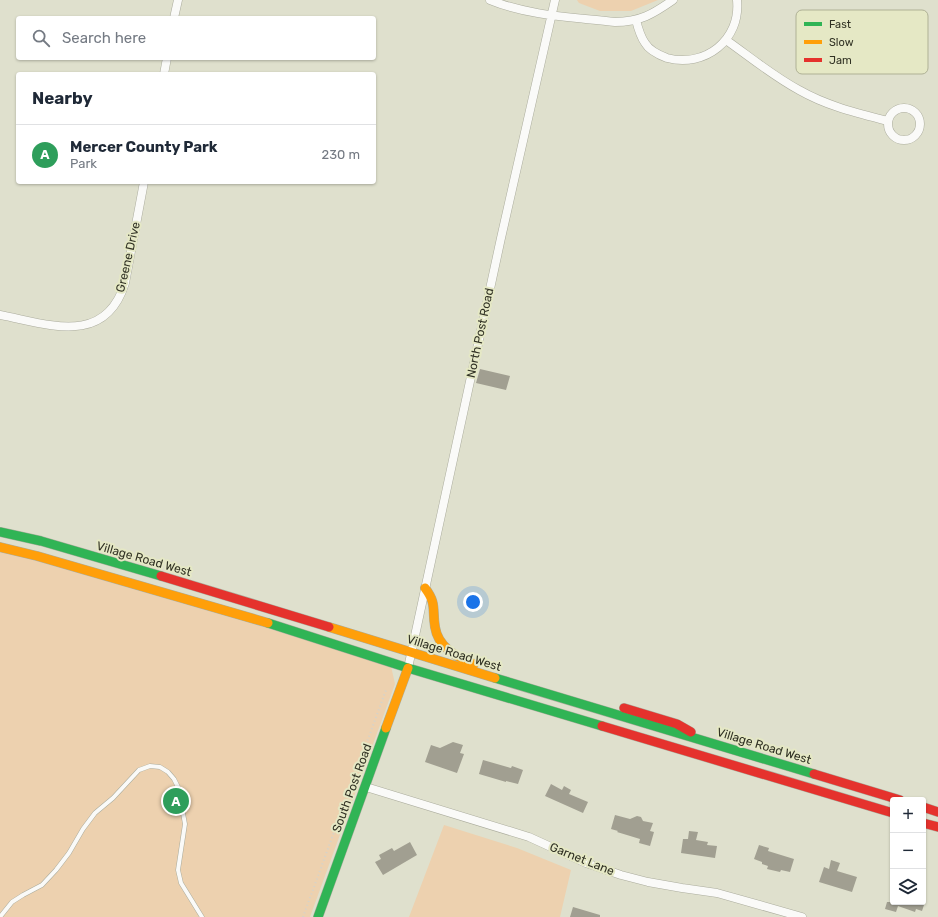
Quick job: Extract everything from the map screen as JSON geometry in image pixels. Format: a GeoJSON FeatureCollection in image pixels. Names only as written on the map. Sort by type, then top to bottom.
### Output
{"type":"FeatureCollection","features":[{"type":"Feature","properties":{"kind":"main road","name":"Village Road West"},"geometry":{"type":"LineString","coordinates":[[0,532],[41,542],[240,599],[412,653],[890,797]]}},
{"type":"Feature","properties":{"kind":"main road"},"geometry":{"type":"LineString","coordinates":[[0,547],[37,556],[236,613],[408,668],[890,812]]}},
{"type":"Feature","properties":{"kind":"main road"},"geometry":{"type":"LineString","coordinates":[[425,588],[434,602],[435,628],[440,640],[449,652],[463,660],[677,724],[710,742]]}},
{"type":"Feature","properties":{"kind":"main road","name":"South Post Road"},"geometry":{"type":"LineString","coordinates":[[318,917],[408,668]]}},
{"type":"Feature","properties":{"kind":"main road"},"geometry":{"type":"LineString","coordinates":[[926,808],[938,812]]}},
{"type":"Feature","properties":{"kind":"main road"},"geometry":{"type":"LineString","coordinates":[[926,824],[938,827]]}},
{"type":"Feature","properties":{"kind":"street"},"geometry":{"type":"LineString","coordinates":[[174,16],[178,0]]}},
{"type":"Feature","properties":{"kind":"street"},"geometry":{"type":"LineString","coordinates":[[490,0],[502,5],[523,10],[552,15],[615,22],[628,22],[636,20],[651,14],[674,0]]}},
{"type":"Feature","properties":{"kind":"street","name":"North Post Road"},"geometry":{"type":"LineString","coordinates":[[408,668],[499,246],[555,0]]}},
{"type":"Feature","properties":{"kind":"street"},"geometry":{"type":"LineString","coordinates":[[636,20],[640,36],[645,45],[653,51],[675,60],[696,59],[706,55],[726,40],[736,19],[738,7],[737,0]]}},
{"type":"Feature","properties":{"kind":"street"},"geometry":{"type":"LineString","coordinates":[[726,40],[775,76],[799,91],[825,103],[852,112],[888,120]]}},
{"type":"Feature","properties":{"kind":"street"},"geometry":{"type":"LineString","coordinates":[[164,72],[167,60]]}},
{"type":"Feature","properties":{"kind":"street","name":"Greene Drive"},"geometry":{"type":"LineString","coordinates":[[0,314],[65,327],[78,327],[88,324],[98,320],[106,314],[115,305],[122,293],[125,283],[144,184]]}},
{"type":"Feature","properties":{"kind":"street","name":"Garnet Lane"},"geometry":{"type":"LineString","coordinates":[[366,787],[529,838],[586,863],[621,875],[655,883],[730,896],[802,917]]}},
{"type":"Feature","properties":{"kind":"lane"},"geometry":{"type":"LineString","coordinates":[[0,917],[12,902],[42,885],[52,875],[69,853],[83,828],[96,813],[113,798],[139,770],[150,766],[160,767],[168,772],[174,779],[178,788],[185,824],[178,870],[181,883],[202,917]]}},
{"type":"Feature","properties":{"kind":"path"},"geometry":{"type":"LineString","coordinates":[[303,917],[386,690]]}},
{"type":"Feature","properties":{"kind":"shaded area"},"geometry":{"type":"Polygon","coordinates":[[[577,0],[658,0],[631,11],[600,11],[579,3],[577,0]]]}},
{"type":"Feature","properties":{"kind":"shaded area"},"geometry":{"type":"Polygon","coordinates":[[[0,550],[373,659],[391,666],[395,684],[310,917],[0,917],[0,550]]]}},
{"type":"Feature","properties":{"kind":"shaded area"},"geometry":{"type":"Polygon","coordinates":[[[444,825],[517,848],[571,870],[560,917],[409,917],[444,825]]]}},
{"type":"Feature","properties":{"kind":"building"},"geometry":{"type":"Polygon","coordinates":[[[480,369],[510,376],[506,390],[476,383],[480,369]]]}},
{"type":"Feature","properties":{"kind":"building"},"geometry":{"type":"Polygon","coordinates":[[[453,742],[463,745],[460,753],[464,754],[457,773],[425,762],[431,745],[440,748],[453,742]]]}},
{"type":"Feature","properties":{"kind":"building"},"geometry":{"type":"Polygon","coordinates":[[[483,760],[511,768],[512,766],[523,770],[518,784],[479,774],[483,760]]]}},
{"type":"Feature","properties":{"kind":"building"},"geometry":{"type":"Polygon","coordinates":[[[551,784],[562,790],[564,786],[571,790],[569,794],[588,802],[583,813],[545,796],[551,784]]]}},
{"type":"Feature","properties":{"kind":"building"},"geometry":{"type":"Polygon","coordinates":[[[615,815],[630,819],[637,816],[641,817],[643,821],[653,823],[650,831],[654,832],[650,846],[639,843],[640,839],[611,829],[615,815]]]}},
{"type":"Feature","properties":{"kind":"building"},"geometry":{"type":"Polygon","coordinates":[[[689,831],[698,832],[696,840],[708,842],[707,845],[717,846],[715,858],[681,853],[683,839],[688,839],[689,831]]]}},
{"type":"Feature","properties":{"kind":"building"},"geometry":{"type":"Polygon","coordinates":[[[410,842],[417,855],[383,875],[375,862],[381,859],[379,855],[392,848],[394,851],[410,842]]]}},
{"type":"Feature","properties":{"kind":"building"},"geometry":{"type":"Polygon","coordinates":[[[759,845],[769,848],[768,851],[794,859],[790,872],[781,870],[780,872],[767,869],[768,866],[754,859],[759,845]]]}},
{"type":"Feature","properties":{"kind":"building"},"geometry":{"type":"Polygon","coordinates":[[[831,860],[840,863],[837,871],[857,877],[852,892],[819,882],[824,867],[829,869],[831,860]]]}},
{"type":"Feature","properties":{"kind":"building"},"geometry":{"type":"Polygon","coordinates":[[[887,902],[890,902],[890,905],[924,905],[922,911],[916,909],[915,912],[898,906],[896,912],[885,909],[887,902]]]}},
{"type":"Feature","properties":{"kind":"building"},"geometry":{"type":"Polygon","coordinates":[[[573,907],[600,915],[600,917],[570,917],[573,907]]]}},
{"type":"Feature","properties":{"kind":"traffic: fast"},"geometry":{"type":"LineString","coordinates":[[0,532],[41,541],[161,576]]}},
{"type":"Feature","properties":{"kind":"traffic: fast"},"geometry":{"type":"LineString","coordinates":[[268,623],[408,668],[602,726]]}},
{"type":"Feature","properties":{"kind":"traffic: fast"},"geometry":{"type":"LineString","coordinates":[[495,678],[814,774]]}},
{"type":"Feature","properties":{"kind":"traffic: fast"},"geometry":{"type":"LineString","coordinates":[[318,917],[386,728]]}},
{"type":"Feature","properties":{"kind":"traffic: slow"},"geometry":{"type":"LineString","coordinates":[[0,547],[37,556],[268,623]]}},
{"type":"Feature","properties":{"kind":"traffic: slow"},"geometry":{"type":"LineString","coordinates":[[425,588],[433,603],[435,627],[440,640],[449,650],[474,664]]}},
{"type":"Feature","properties":{"kind":"traffic: slow"},"geometry":{"type":"LineString","coordinates":[[329,627],[495,678]]}},
{"type":"Feature","properties":{"kind":"traffic: slow"},"geometry":{"type":"LineString","coordinates":[[386,728],[408,668]]}},
{"type":"Feature","properties":{"kind":"traffic: jam"},"geometry":{"type":"LineString","coordinates":[[161,576],[329,627]]}},
{"type":"Feature","properties":{"kind":"traffic: jam"},"geometry":{"type":"LineString","coordinates":[[624,708],[677,724],[691,732]]}},
{"type":"Feature","properties":{"kind":"traffic: jam"},"geometry":{"type":"LineString","coordinates":[[602,726],[890,812]]}},
{"type":"Feature","properties":{"kind":"traffic: jam"},"geometry":{"type":"LineString","coordinates":[[814,774],[890,797]]}},
{"type":"Feature","properties":{"kind":"traffic: jam"},"geometry":{"type":"LineString","coordinates":[[926,808],[938,812]]}},
{"type":"Feature","properties":{"kind":"traffic: jam"},"geometry":{"type":"LineString","coordinates":[[926,824],[938,827]]}},
{"type":"Feature","properties":{"kind":"place","name":"Mercer County Park"},"geometry":{"type":"Point","coordinates":[176,801]}}]}
